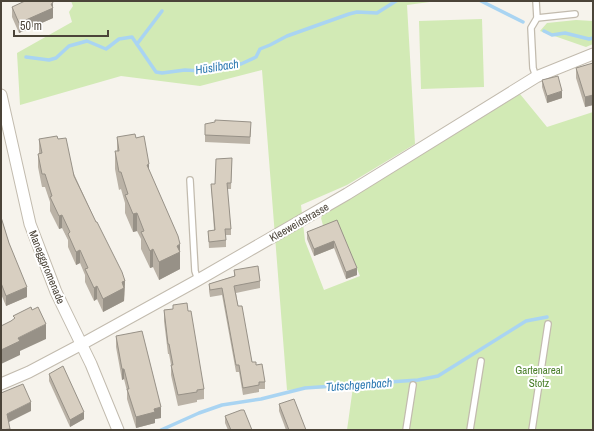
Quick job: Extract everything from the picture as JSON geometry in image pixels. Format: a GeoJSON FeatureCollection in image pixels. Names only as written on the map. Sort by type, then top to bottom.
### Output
{"type":"FeatureCollection","features":[{"type":"Feature","properties":{"kind":"street","name":"Kleeweidstrasse"},"geometry":{"type":"LineString","coordinates":[[1,384],[29,372],[198,280],[347,194],[536,78],[593,54]]}},
{"type":"Feature","properties":{"kind":"street","name":"Maneggpromenade"},"geometry":{"type":"LineString","coordinates":[[1,95],[30,224],[56,292],[106,396],[118,430]]}},
{"type":"Feature","properties":{"kind":"lane"},"geometry":{"type":"LineString","coordinates":[[536,1],[537,18],[531,28],[533,68],[536,78]]}},
{"type":"Feature","properties":{"kind":"lane"},"geometry":{"type":"LineString","coordinates":[[537,18],[576,14]]}},
{"type":"Feature","properties":{"kind":"lane"},"geometry":{"type":"LineString","coordinates":[[190,180],[195,271],[198,280]]}},
{"type":"Feature","properties":{"kind":"lane"},"geometry":{"type":"LineString","coordinates":[[532,430],[548,324]]}},
{"type":"Feature","properties":{"kind":"lane"},"geometry":{"type":"LineString","coordinates":[[470,430],[481,361]]}},
{"type":"Feature","properties":{"kind":"lane"},"geometry":{"type":"LineString","coordinates":[[406,430],[413,385]]}},
{"type":"Feature","properties":{"kind":"green space","name":"Gartenareal Stotz"},"geometry":{"type":"Polygon","coordinates":[[[71,1],[437,1],[407,5],[415,144],[347,185],[301,205],[305,241],[324,290],[360,276],[338,223],[324,229],[321,218],[325,212],[520,94],[547,127],[593,112],[593,430],[347,430],[353,387],[287,390],[262,70],[200,86],[121,76],[20,105],[17,53],[72,22],[69,12],[73,6],[71,1]]]}},
{"type":"Feature","properties":{"kind":"green space"},"geometry":{"type":"Polygon","coordinates":[[[482,19],[484,87],[421,89],[419,21],[482,19]]]}},
{"type":"Feature","properties":{"kind":"green space"},"geometry":{"type":"Polygon","coordinates":[[[576,20],[593,21],[593,44],[586,47],[540,31],[547,23],[576,20]]]}},
{"type":"Feature","properties":{"kind":"building"},"geometry":{"type":"Polygon","coordinates":[[[25,1],[52,1],[53,3],[51,4],[53,8],[19,23],[12,7],[25,1]]]}},
{"type":"Feature","properties":{"kind":"building"},"geometry":{"type":"Polygon","coordinates":[[[593,63],[593,95],[585,97],[576,68],[593,63]]]}},
{"type":"Feature","properties":{"kind":"building"},"geometry":{"type":"Polygon","coordinates":[[[558,76],[562,91],[547,96],[542,80],[558,76]]]}},
{"type":"Feature","properties":{"kind":"building"},"geometry":{"type":"Polygon","coordinates":[[[215,120],[251,122],[250,137],[205,135],[205,124],[215,122],[215,120]]]}},
{"type":"Feature","properties":{"kind":"building"},"geometry":{"type":"Polygon","coordinates":[[[135,134],[136,138],[144,136],[149,164],[147,165],[178,236],[180,244],[177,246],[180,252],[159,262],[153,249],[150,251],[141,232],[144,231],[137,213],[133,214],[125,195],[128,194],[121,172],[119,172],[115,151],[119,151],[117,137],[135,134]]]}},
{"type":"Feature","properties":{"kind":"building"},"geometry":{"type":"Polygon","coordinates":[[[57,136],[58,139],[66,138],[74,176],[122,272],[125,281],[122,282],[124,288],[103,299],[97,286],[94,288],[85,269],[88,268],[80,250],[76,252],[68,234],[70,232],[62,215],[59,216],[50,197],[52,196],[45,174],[42,174],[38,154],[42,153],[39,139],[57,136]]]}},
{"type":"Feature","properties":{"kind":"building"},"geometry":{"type":"Polygon","coordinates":[[[232,158],[231,183],[227,183],[231,229],[225,229],[226,240],[209,242],[208,231],[215,230],[211,184],[215,184],[216,159],[232,158]]]}},
{"type":"Feature","properties":{"kind":"building"},"geometry":{"type":"Polygon","coordinates":[[[1,217],[9,243],[27,287],[6,296],[1,283],[1,217]]]}},
{"type":"Feature","properties":{"kind":"building"},"geometry":{"type":"Polygon","coordinates":[[[337,220],[357,268],[346,272],[334,241],[314,249],[307,232],[337,220]]]}},
{"type":"Feature","properties":{"kind":"building"},"geometry":{"type":"Polygon","coordinates":[[[258,266],[260,281],[234,286],[238,306],[242,306],[252,362],[256,362],[256,365],[262,364],[265,382],[259,382],[259,385],[243,388],[239,365],[236,365],[222,288],[210,290],[209,284],[235,276],[234,270],[258,266]]]}},
{"type":"Feature","properties":{"kind":"building"},"geometry":{"type":"Polygon","coordinates":[[[187,303],[188,311],[191,311],[204,389],[197,390],[197,392],[178,395],[171,365],[173,365],[168,344],[164,310],[173,309],[173,305],[187,303]]]}},
{"type":"Feature","properties":{"kind":"building"},"geometry":{"type":"Polygon","coordinates":[[[31,307],[32,310],[38,307],[46,324],[18,338],[20,341],[1,350],[1,326],[15,318],[13,316],[31,307]]]}},
{"type":"Feature","properties":{"kind":"building"},"geometry":{"type":"Polygon","coordinates":[[[142,331],[161,407],[154,409],[155,412],[136,417],[127,389],[129,389],[124,369],[122,369],[116,336],[142,331]]]}},
{"type":"Feature","properties":{"kind":"building"},"geometry":{"type":"Polygon","coordinates":[[[63,366],[84,412],[70,420],[49,374],[63,366]]]}},
{"type":"Feature","properties":{"kind":"building"},"geometry":{"type":"Polygon","coordinates":[[[23,384],[31,402],[7,414],[10,429],[1,430],[1,393],[23,384]]]}},
{"type":"Feature","properties":{"kind":"building"},"geometry":{"type":"Polygon","coordinates":[[[294,399],[306,430],[289,430],[279,404],[294,399]]]}},
{"type":"Feature","properties":{"kind":"building"},"geometry":{"type":"Polygon","coordinates":[[[244,410],[252,430],[231,430],[225,416],[244,410]]]}},
{"type":"Feature","properties":{"kind":"waterway","name":"Hüslibach"},"geometry":{"type":"LineString","coordinates":[[26,57],[49,60],[56,58],[69,46],[87,41],[106,49],[119,39],[132,37],[156,72],[162,73],[185,70],[202,71],[232,62],[241,64],[256,57],[260,49],[287,36],[349,14],[357,12],[377,13],[396,1]]}},
{"type":"Feature","properties":{"kind":"waterway"},"geometry":{"type":"LineString","coordinates":[[481,1],[523,22]]}},
{"type":"Feature","properties":{"kind":"waterway"},"geometry":{"type":"LineString","coordinates":[[137,44],[162,11]]}},
{"type":"Feature","properties":{"kind":"waterway"},"geometry":{"type":"LineString","coordinates":[[544,31],[552,35],[565,33],[589,39],[593,38]]}},
{"type":"Feature","properties":{"kind":"waterway","name":"Tutschgenbach"},"geometry":{"type":"LineString","coordinates":[[161,430],[199,413],[222,405],[261,399],[305,388],[418,380],[438,376],[526,321],[547,317]]}}]}
